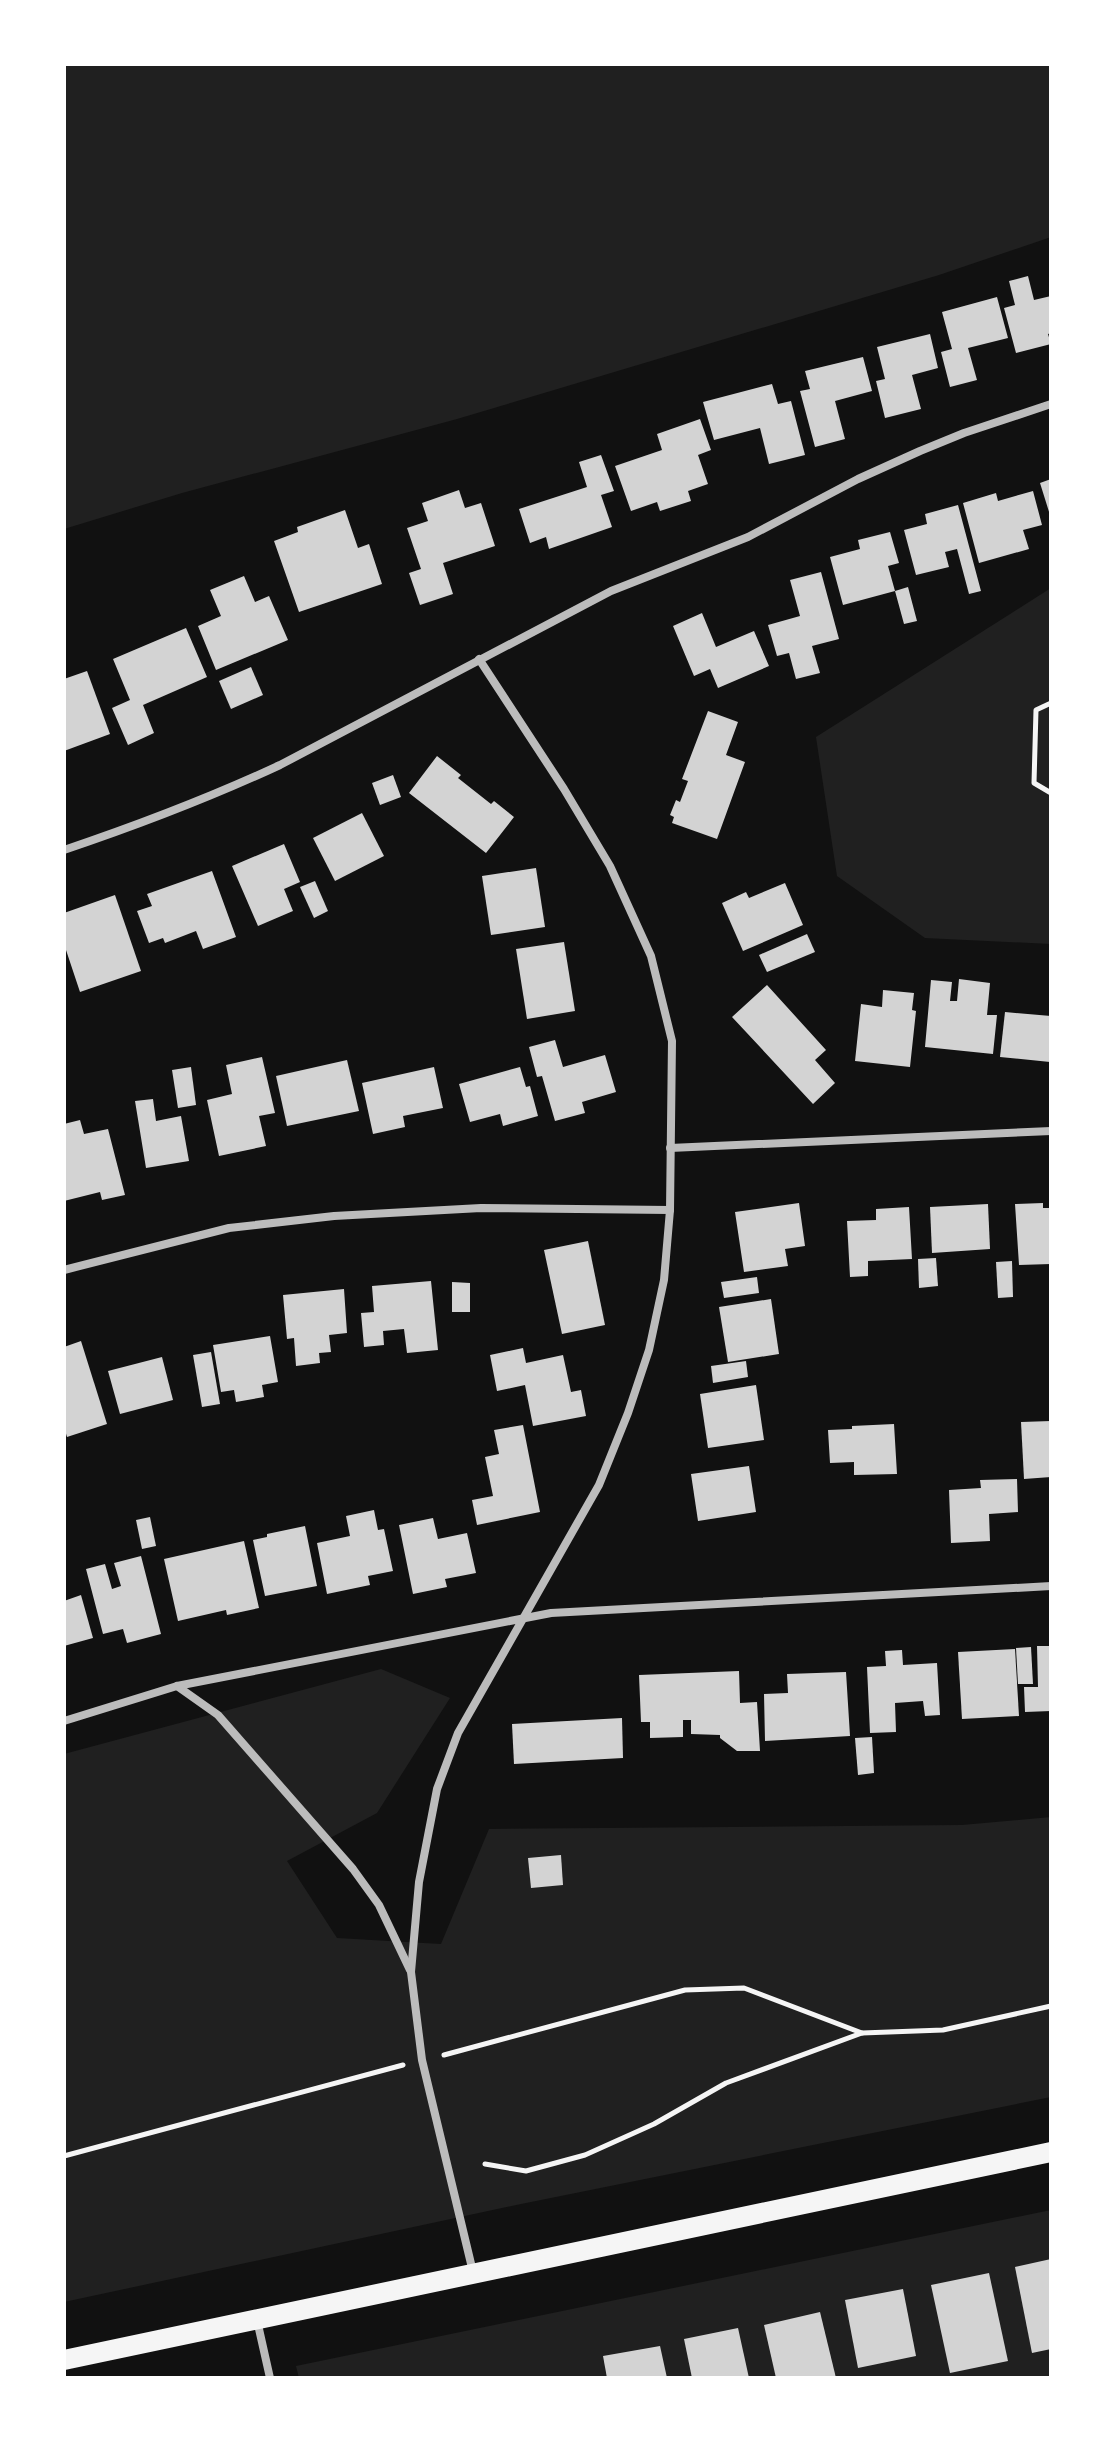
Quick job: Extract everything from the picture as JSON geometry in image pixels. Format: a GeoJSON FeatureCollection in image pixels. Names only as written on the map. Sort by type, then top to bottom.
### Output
{"type":"FeatureCollection","features":[{"type":"Feature","properties":{"kind":"main road"},"geometry":{"type":"LineString","coordinates":[[64,2360],[1051,2152]]}},
{"type":"Feature","properties":{"kind":"street"},"geometry":{"type":"LineString","coordinates":[[64,850],[161,817],[224,791],[280,765],[611,591],[748,537],[858,479],[920,451],[1051,404]]}},
{"type":"Feature","properties":{"kind":"street"},"geometry":{"type":"LineString","coordinates":[[474,2273],[422,2060],[411,1972],[419,1882],[437,1789],[458,1733],[599,1485],[649,1350],[664,1280],[670,1210],[672,1041],[651,956],[610,866],[479,659]]}},
{"type":"Feature","properties":{"kind":"street"},"geometry":{"type":"LineString","coordinates":[[670,1148],[1051,1131]]}},
{"type":"Feature","properties":{"kind":"street"},"geometry":{"type":"LineString","coordinates":[[64,1270],[229,1228],[334,1216],[481,1208],[670,1210]]}},
{"type":"Feature","properties":{"kind":"street"},"geometry":{"type":"LineString","coordinates":[[64,1721],[177,1686],[551,1613],[1051,1586]]}},
{"type":"Feature","properties":{"kind":"street"},"geometry":{"type":"LineString","coordinates":[[177,1686],[218,1715],[353,1869],[379,1905],[411,1972]]}},
{"type":"Feature","properties":{"kind":"street"},"geometry":{"type":"LineString","coordinates":[[257,2320],[270,2378]]}},
{"type":"Feature","properties":{"kind":"path"},"geometry":{"type":"LineString","coordinates":[[1051,703],[1036,710],[1034,783],[1051,793]]}},
{"type":"Feature","properties":{"kind":"path"},"geometry":{"type":"LineString","coordinates":[[64,2156],[685,1990],[744,1988],[862,2033]]}},
{"type":"Feature","properties":{"kind":"path"},"geometry":{"type":"LineString","coordinates":[[485,2164],[526,2171],[585,2155],[654,2124],[726,2083],[862,2033],[943,2030],[1051,2006]]}},
{"type":"Feature","properties":{"kind":"shaded area"},"geometry":{"type":"Polygon","coordinates":[[[64,64],[1051,64],[1051,237],[939,275],[457,419],[182,493],[64,529],[64,64]]]}},
{"type":"Feature","properties":{"kind":"shaded area"},"geometry":{"type":"Polygon","coordinates":[[[1051,588],[1051,944],[925,938],[837,876],[816,737],[1051,588]]]}},
{"type":"Feature","properties":{"kind":"shaded area"},"geometry":{"type":"Polygon","coordinates":[[[381,1669],[450,1698],[377,1813],[287,1861],[337,1938],[441,1944],[489,1829],[962,1825],[1051,1817],[1051,2097],[521,2204],[64,2302],[64,1754],[381,1669]]]}},
{"type":"Feature","properties":{"kind":"shaded area"},"geometry":{"type":"Polygon","coordinates":[[[1051,2210],[1051,2378],[299,2378],[296,2366],[1051,2210]]]}},
{"type":"Feature","properties":{"kind":"building"},"geometry":{"type":"Polygon","coordinates":[[[1028,276],[1034,300],[1051,296],[1051,333],[1048,334],[1051,344],[1016,353],[1004,308],[1015,305],[1009,281],[1028,276]]]}},
{"type":"Feature","properties":{"kind":"building"},"geometry":{"type":"Polygon","coordinates":[[[997,297],[1008,338],[968,348],[977,380],[950,387],[941,352],[952,349],[942,312],[997,297]]]}},
{"type":"Feature","properties":{"kind":"building"},"geometry":{"type":"Polygon","coordinates":[[[930,334],[938,368],[912,375],[921,409],[885,418],[876,381],[885,379],[877,347],[930,334]]]}},
{"type":"Feature","properties":{"kind":"building"},"geometry":{"type":"Polygon","coordinates":[[[863,357],[872,391],[835,401],[845,439],[815,447],[800,391],[810,389],[805,371],[863,357]]]}},
{"type":"Feature","properties":{"kind":"building"},"geometry":{"type":"Polygon","coordinates":[[[772,384],[778,404],[791,401],[805,455],[769,464],[760,428],[714,440],[703,402],[772,384]]]}},
{"type":"Feature","properties":{"kind":"building"},"geometry":{"type":"Polygon","coordinates":[[[700,419],[711,450],[698,455],[708,484],[688,491],[691,501],[660,511],[657,502],[631,511],[615,466],[662,450],[657,434],[700,419]]]}},
{"type":"Feature","properties":{"kind":"building"},"geometry":{"type":"Polygon","coordinates":[[[601,455],[614,491],[601,495],[612,527],[549,549],[546,537],[530,543],[519,509],[587,487],[579,462],[601,455]]]}},
{"type":"Feature","properties":{"kind":"building"},"geometry":{"type":"Polygon","coordinates":[[[1051,479],[1051,515],[1050,515],[1040,483],[1051,479]]]}},
{"type":"Feature","properties":{"kind":"building"},"geometry":{"type":"Polygon","coordinates":[[[459,490],[465,508],[481,503],[495,546],[443,563],[453,594],[420,605],[409,573],[421,569],[407,528],[428,521],[422,503],[459,490]]]}},
{"type":"Feature","properties":{"kind":"building"},"geometry":{"type":"Polygon","coordinates":[[[1033,491],[1042,525],[1023,530],[1029,549],[979,563],[963,503],[996,493],[998,501],[1033,491]]]}},
{"type":"Feature","properties":{"kind":"building"},"geometry":{"type":"Polygon","coordinates":[[[958,505],[981,591],[969,594],[957,549],[945,552],[949,567],[916,575],[904,530],[927,524],[925,514],[958,505]]]}},
{"type":"Feature","properties":{"kind":"building"},"geometry":{"type":"Polygon","coordinates":[[[345,510],[358,548],[369,544],[382,584],[299,612],[274,541],[298,532],[297,527],[345,510]]]}},
{"type":"Feature","properties":{"kind":"building"},"geometry":{"type":"Polygon","coordinates":[[[890,532],[899,563],[888,566],[895,591],[843,605],[830,557],[860,549],[858,540],[890,532]]]}},
{"type":"Feature","properties":{"kind":"building"},"geometry":{"type":"Polygon","coordinates":[[[821,572],[839,639],[812,646],[820,673],[796,679],[789,653],[777,656],[768,625],[800,616],[790,580],[821,572]]]}},
{"type":"Feature","properties":{"kind":"building"},"geometry":{"type":"Polygon","coordinates":[[[244,576],[255,602],[269,596],[288,640],[216,670],[198,626],[221,616],[210,590],[244,576]]]}},
{"type":"Feature","properties":{"kind":"building"},"geometry":{"type":"Polygon","coordinates":[[[908,587],[917,621],[904,624],[895,591],[908,587]]]}},
{"type":"Feature","properties":{"kind":"building"},"geometry":{"type":"Polygon","coordinates":[[[702,613],[716,647],[754,631],[769,666],[718,688],[710,669],[694,676],[673,626],[702,613]]]}},
{"type":"Feature","properties":{"kind":"building"},"geometry":{"type":"Polygon","coordinates":[[[186,628],[207,677],[143,705],[154,733],[128,745],[112,708],[130,700],[113,659],[186,628]]]}},
{"type":"Feature","properties":{"kind":"building"},"geometry":{"type":"Polygon","coordinates":[[[251,667],[263,695],[231,709],[219,681],[251,667]]]}},
{"type":"Feature","properties":{"kind":"building"},"geometry":{"type":"Polygon","coordinates":[[[87,671],[110,734],[64,751],[64,679],[87,671]]]}},
{"type":"Feature","properties":{"kind":"building"},"geometry":{"type":"Polygon","coordinates":[[[708,711],[738,722],[726,755],[745,762],[717,839],[672,823],[674,817],[670,815],[676,800],[680,802],[688,781],[682,779],[708,711]]]}},
{"type":"Feature","properties":{"kind":"building"},"geometry":{"type":"Polygon","coordinates":[[[437,756],[461,775],[458,778],[491,804],[494,801],[514,817],[486,853],[409,793],[437,756]]]}},
{"type":"Feature","properties":{"kind":"building"},"geometry":{"type":"Polygon","coordinates":[[[393,775],[401,797],[380,805],[372,783],[393,775]]]}},
{"type":"Feature","properties":{"kind":"building"},"geometry":{"type":"Polygon","coordinates":[[[362,813],[384,856],[335,881],[313,838],[362,813]]]}},
{"type":"Feature","properties":{"kind":"building"},"geometry":{"type":"Polygon","coordinates":[[[284,844],[300,882],[284,889],[293,911],[258,926],[232,866],[284,844]]]}},
{"type":"Feature","properties":{"kind":"building"},"geometry":{"type":"Polygon","coordinates":[[[536,868],[545,927],[491,935],[482,876],[536,868]]]}},
{"type":"Feature","properties":{"kind":"building"},"geometry":{"type":"Polygon","coordinates":[[[212,871],[236,937],[203,949],[196,931],[165,943],[163,938],[149,943],[137,911],[152,906],[147,894],[212,871]]]}},
{"type":"Feature","properties":{"kind":"building"},"geometry":{"type":"Polygon","coordinates":[[[315,881],[328,911],[314,918],[300,887],[315,881]]]}},
{"type":"Feature","properties":{"kind":"building"},"geometry":{"type":"Polygon","coordinates":[[[785,883],[803,925],[743,951],[722,903],[746,892],[749,898],[785,883]]]}},
{"type":"Feature","properties":{"kind":"building"},"geometry":{"type":"Polygon","coordinates":[[[115,895],[141,971],[80,992],[64,944],[64,913],[115,895]]]}},
{"type":"Feature","properties":{"kind":"building"},"geometry":{"type":"Polygon","coordinates":[[[807,934],[815,952],[767,972],[759,955],[807,934]]]}},
{"type":"Feature","properties":{"kind":"building"},"geometry":{"type":"Polygon","coordinates":[[[564,942],[575,1011],[527,1019],[516,949],[564,942]]]}},
{"type":"Feature","properties":{"kind":"building"},"geometry":{"type":"Polygon","coordinates":[[[959,979],[990,983],[987,1015],[997,1015],[993,1054],[925,1047],[931,980],[952,982],[950,1001],[957,1001],[959,979]]]}},
{"type":"Feature","properties":{"kind":"building"},"geometry":{"type":"Polygon","coordinates":[[[767,985],[826,1050],[815,1060],[835,1083],[813,1104],[732,1017],[767,985]]]}},
{"type":"Feature","properties":{"kind":"building"},"geometry":{"type":"Polygon","coordinates":[[[883,990],[914,993],[912,1010],[916,1011],[910,1067],[855,1061],[861,1004],[882,1007],[883,990]]]}},
{"type":"Feature","properties":{"kind":"building"},"geometry":{"type":"Polygon","coordinates":[[[1005,1012],[1051,1016],[1050,1062],[1000,1057],[1005,1012]]]}},
{"type":"Feature","properties":{"kind":"building"},"geometry":{"type":"Polygon","coordinates":[[[555,1040],[563,1067],[605,1055],[616,1092],[582,1102],[585,1113],[555,1121],[542,1076],[537,1077],[529,1047],[555,1040]]]}},
{"type":"Feature","properties":{"kind":"building"},"geometry":{"type":"Polygon","coordinates":[[[262,1057],[275,1113],[259,1116],[266,1146],[219,1156],[207,1100],[232,1094],[226,1065],[262,1057]]]}},
{"type":"Feature","properties":{"kind":"building"},"geometry":{"type":"Polygon","coordinates":[[[347,1060],[359,1111],[287,1126],[276,1076],[347,1060]]]}},
{"type":"Feature","properties":{"kind":"building"},"geometry":{"type":"Polygon","coordinates":[[[191,1067],[196,1105],[178,1108],[172,1070],[191,1067]]]}},
{"type":"Feature","properties":{"kind":"building"},"geometry":{"type":"Polygon","coordinates":[[[434,1067],[443,1108],[403,1116],[405,1127],[373,1134],[362,1083],[434,1067]]]}},
{"type":"Feature","properties":{"kind":"building"},"geometry":{"type":"Polygon","coordinates":[[[520,1067],[526,1087],[530,1086],[538,1116],[503,1126],[500,1114],[470,1122],[459,1084],[520,1067]]]}},
{"type":"Feature","properties":{"kind":"building"},"geometry":{"type":"Polygon","coordinates":[[[153,1099],[156,1121],[181,1116],[189,1161],[146,1168],[135,1101],[153,1099]]]}},
{"type":"Feature","properties":{"kind":"building"},"geometry":{"type":"Polygon","coordinates":[[[80,1120],[84,1134],[108,1129],[125,1195],[102,1200],[100,1192],[64,1201],[64,1124],[80,1120]]]}},
{"type":"Feature","properties":{"kind":"building"},"geometry":{"type":"Polygon","coordinates":[[[799,1203],[805,1246],[785,1249],[788,1266],[744,1272],[735,1212],[799,1203]]]}},
{"type":"Feature","properties":{"kind":"building"},"geometry":{"type":"Polygon","coordinates":[[[1043,1203],[1043,1208],[1051,1208],[1051,1264],[1019,1265],[1015,1204],[1043,1203]]]}},
{"type":"Feature","properties":{"kind":"building"},"geometry":{"type":"Polygon","coordinates":[[[988,1204],[990,1249],[932,1253],[930,1207],[988,1204]]]}},
{"type":"Feature","properties":{"kind":"building"},"geometry":{"type":"Polygon","coordinates":[[[909,1207],[912,1259],[868,1261],[868,1276],[850,1277],[847,1221],[876,1220],[876,1209],[909,1207]]]}},
{"type":"Feature","properties":{"kind":"building"},"geometry":{"type":"Polygon","coordinates":[[[588,1241],[605,1325],[562,1334],[544,1250],[588,1241]]]}},
{"type":"Feature","properties":{"kind":"building"},"geometry":{"type":"Polygon","coordinates":[[[936,1258],[938,1286],[919,1288],[918,1259],[936,1258]]]}},
{"type":"Feature","properties":{"kind":"building"},"geometry":{"type":"Polygon","coordinates":[[[1012,1261],[1013,1297],[998,1298],[996,1262],[1012,1261]]]}},
{"type":"Feature","properties":{"kind":"building"},"geometry":{"type":"Polygon","coordinates":[[[757,1277],[759,1293],[724,1298],[721,1282],[757,1277]]]}},
{"type":"Feature","properties":{"kind":"building"},"geometry":{"type":"Polygon","coordinates":[[[431,1281],[438,1350],[407,1353],[404,1329],[383,1331],[384,1345],[364,1347],[361,1313],[374,1312],[372,1286],[431,1281]]]}},
{"type":"Feature","properties":{"kind":"building"},"geometry":{"type":"Polygon","coordinates":[[[452,1282],[470,1283],[470,1312],[452,1312],[452,1282]]]}},
{"type":"Feature","properties":{"kind":"building"},"geometry":{"type":"Polygon","coordinates":[[[344,1289],[347,1333],[329,1335],[331,1352],[319,1353],[320,1363],[296,1366],[294,1338],[287,1339],[283,1295],[344,1289]]]}},
{"type":"Feature","properties":{"kind":"building"},"geometry":{"type":"Polygon","coordinates":[[[771,1299],[779,1354],[728,1362],[719,1307],[771,1299]]]}},
{"type":"Feature","properties":{"kind":"building"},"geometry":{"type":"Polygon","coordinates":[[[270,1336],[278,1382],[262,1385],[264,1397],[236,1402],[234,1390],[221,1392],[213,1345],[270,1336]]]}},
{"type":"Feature","properties":{"kind":"building"},"geometry":{"type":"Polygon","coordinates":[[[81,1341],[107,1424],[67,1437],[64,1427],[64,1347],[81,1341]]]}},
{"type":"Feature","properties":{"kind":"building"},"geometry":{"type":"Polygon","coordinates":[[[523,1348],[526,1363],[563,1355],[571,1392],[581,1390],[586,1416],[533,1426],[525,1385],[497,1391],[490,1355],[523,1348]]]}},
{"type":"Feature","properties":{"kind":"building"},"geometry":{"type":"Polygon","coordinates":[[[211,1352],[220,1404],[202,1407],[193,1355],[211,1352]]]}},
{"type":"Feature","properties":{"kind":"building"},"geometry":{"type":"Polygon","coordinates":[[[162,1357],[173,1400],[120,1414],[108,1371],[162,1357]]]}},
{"type":"Feature","properties":{"kind":"building"},"geometry":{"type":"Polygon","coordinates":[[[746,1361],[748,1377],[713,1383],[711,1366],[746,1361]]]}},
{"type":"Feature","properties":{"kind":"building"},"geometry":{"type":"Polygon","coordinates":[[[756,1385],[764,1440],[708,1448],[700,1394],[756,1385]]]}},
{"type":"Feature","properties":{"kind":"building"},"geometry":{"type":"Polygon","coordinates":[[[1051,1421],[1051,1477],[1024,1479],[1021,1422],[1051,1421]]]}},
{"type":"Feature","properties":{"kind":"building"},"geometry":{"type":"Polygon","coordinates":[[[894,1424],[897,1474],[854,1475],[854,1462],[830,1463],[828,1430],[894,1424]]]}},
{"type":"Feature","properties":{"kind":"building"},"geometry":{"type":"Polygon","coordinates":[[[523,1425],[540,1512],[477,1525],[472,1500],[493,1496],[485,1457],[499,1454],[494,1430],[523,1425]]]}},
{"type":"Feature","properties":{"kind":"building"},"geometry":{"type":"Polygon","coordinates":[[[749,1466],[756,1512],[698,1521],[691,1474],[749,1466]]]}},
{"type":"Feature","properties":{"kind":"building"},"geometry":{"type":"Polygon","coordinates":[[[1017,1479],[1018,1512],[989,1514],[990,1541],[951,1543],[949,1490],[981,1488],[980,1480],[1017,1479]]]}},
{"type":"Feature","properties":{"kind":"building"},"geometry":{"type":"Polygon","coordinates":[[[374,1510],[378,1530],[384,1529],[393,1571],[368,1576],[370,1585],[327,1594],[317,1543],[350,1536],[346,1516],[374,1510]]]}},
{"type":"Feature","properties":{"kind":"building"},"geometry":{"type":"Polygon","coordinates":[[[150,1517],[156,1546],[142,1549],[136,1520],[150,1517]]]}},
{"type":"Feature","properties":{"kind":"building"},"geometry":{"type":"Polygon","coordinates":[[[433,1518],[438,1539],[467,1533],[476,1573],[445,1579],[447,1587],[413,1594],[399,1525],[433,1518]]]}},
{"type":"Feature","properties":{"kind":"building"},"geometry":{"type":"Polygon","coordinates":[[[305,1526],[317,1586],[265,1596],[253,1540],[305,1526]]]}},
{"type":"Feature","properties":{"kind":"building"},"geometry":{"type":"Polygon","coordinates":[[[244,1541],[259,1608],[227,1615],[226,1610],[178,1621],[164,1559],[244,1541]]]}},
{"type":"Feature","properties":{"kind":"building"},"geometry":{"type":"Polygon","coordinates":[[[141,1556],[161,1634],[127,1643],[123,1629],[103,1634],[86,1569],[105,1564],[112,1589],[121,1586],[114,1563],[141,1556]]]}},
{"type":"Feature","properties":{"kind":"building"},"geometry":{"type":"Polygon","coordinates":[[[81,1595],[93,1638],[64,1646],[64,1601],[81,1595]]]}},
{"type":"Feature","properties":{"kind":"building"},"geometry":{"type":"Polygon","coordinates":[[[1037,1646],[1051,1646],[1051,1711],[1025,1712],[1024,1687],[1038,1687],[1037,1646]]]}},
{"type":"Feature","properties":{"kind":"building"},"geometry":{"type":"Polygon","coordinates":[[[1031,1647],[1033,1684],[1018,1684],[1016,1648],[1031,1647]]]}},
{"type":"Feature","properties":{"kind":"building"},"geometry":{"type":"Polygon","coordinates":[[[1015,1649],[1019,1716],[962,1719],[958,1652],[1015,1649]]]}},
{"type":"Feature","properties":{"kind":"building"},"geometry":{"type":"Polygon","coordinates":[[[902,1650],[903,1665],[937,1663],[940,1715],[925,1716],[923,1701],[895,1703],[896,1732],[870,1733],[867,1667],[886,1666],[885,1651],[902,1650]]]}},
{"type":"Feature","properties":{"kind":"building"},"geometry":{"type":"Polygon","coordinates":[[[739,1671],[740,1703],[757,1702],[760,1751],[737,1751],[720,1735],[691,1734],[691,1720],[683,1720],[683,1737],[650,1738],[650,1722],[641,1722],[639,1675],[739,1671]]]}},
{"type":"Feature","properties":{"kind":"building"},"geometry":{"type":"Polygon","coordinates":[[[846,1672],[850,1736],[765,1741],[764,1694],[788,1693],[787,1674],[846,1672]]]}},
{"type":"Feature","properties":{"kind":"building"},"geometry":{"type":"Polygon","coordinates":[[[622,1718],[623,1758],[514,1764],[512,1724],[622,1718]]]}},
{"type":"Feature","properties":{"kind":"building"},"geometry":{"type":"Polygon","coordinates":[[[872,1737],[874,1773],[858,1775],[855,1738],[872,1737]]]}},
{"type":"Feature","properties":{"kind":"building"},"geometry":{"type":"Polygon","coordinates":[[[561,1855],[563,1885],[531,1888],[528,1858],[561,1855]]]}},
{"type":"Feature","properties":{"kind":"building"},"geometry":{"type":"Polygon","coordinates":[[[1051,2259],[1051,2349],[1032,2353],[1015,2267],[1051,2259]]]}},
{"type":"Feature","properties":{"kind":"building"},"geometry":{"type":"Polygon","coordinates":[[[989,2273],[1008,2361],[950,2373],[931,2285],[989,2273]]]}},
{"type":"Feature","properties":{"kind":"building"},"geometry":{"type":"Polygon","coordinates":[[[903,2289],[916,2356],[858,2368],[845,2300],[903,2289]]]}},
{"type":"Feature","properties":{"kind":"building"},"geometry":{"type":"Polygon","coordinates":[[[820,2312],[836,2378],[776,2378],[764,2325],[820,2312]]]}},
{"type":"Feature","properties":{"kind":"building"},"geometry":{"type":"Polygon","coordinates":[[[738,2328],[749,2378],[692,2378],[684,2339],[738,2328]]]}},
{"type":"Feature","properties":{"kind":"building"},"geometry":{"type":"Polygon","coordinates":[[[660,2346],[667,2378],[607,2378],[603,2356],[660,2346]]]}}]}
